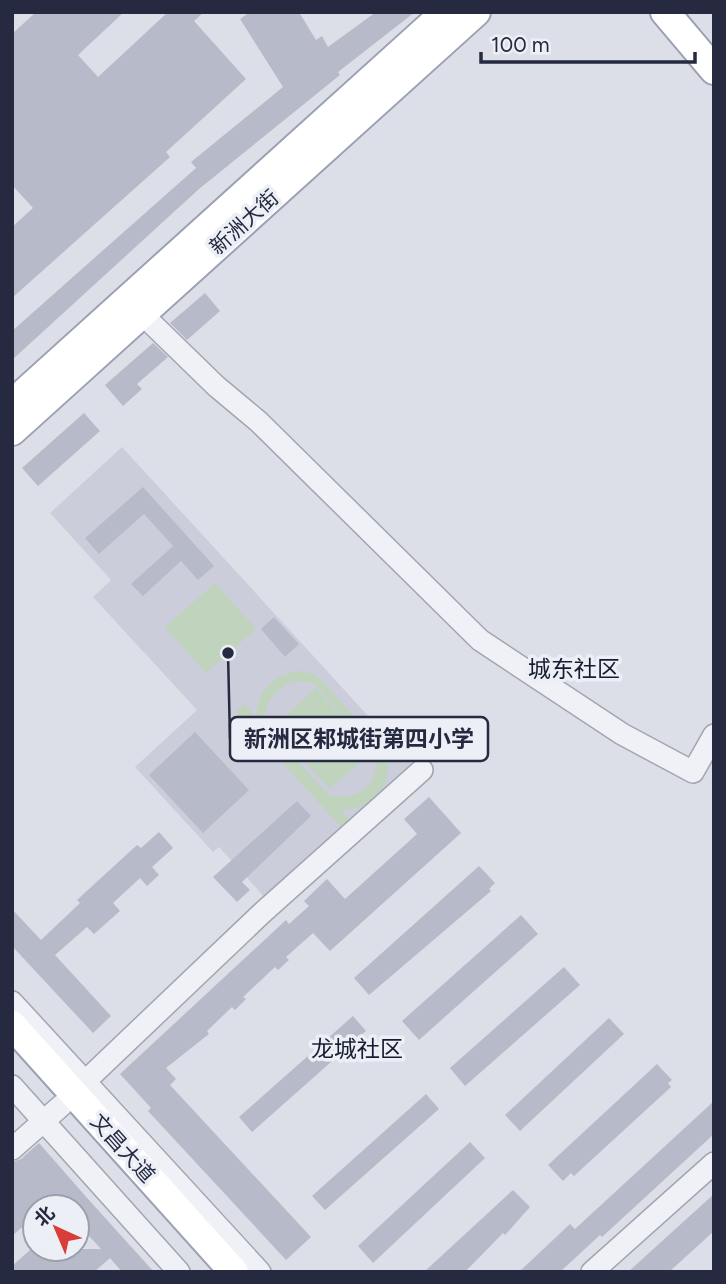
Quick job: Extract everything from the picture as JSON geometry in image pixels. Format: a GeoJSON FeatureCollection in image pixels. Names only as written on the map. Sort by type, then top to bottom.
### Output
{"type":"FeatureCollection","features":[{"type":"Feature","properties":{"kind":"main road","name":"新洲大街"},"geometry":{"type":"LineString","coordinates":[[12,404],[446,12]]}},
{"type":"Feature","properties":{"kind":"main road","name":"新洲大街"},"geometry":{"type":"LineString","coordinates":[[12,432],[477,12]]}},
{"type":"Feature","properties":{"kind":"main road"},"geometry":{"type":"LineString","coordinates":[[664,12],[714,70]]}},
{"type":"Feature","properties":{"kind":"main road"},"geometry":{"type":"LineString","coordinates":[[687,12],[714,44]]}},
{"type":"Feature","properties":{"kind":"main road","name":"文昌大道"},"geometry":{"type":"LineString","coordinates":[[12,1025],[66,1100],[211,1272]]}},
{"type":"Feature","properties":{"kind":"main road","name":"文昌大道"},"geometry":{"type":"LineString","coordinates":[[12,1051],[66,1100],[234,1272]]}},
{"type":"Feature","properties":{"kind":"street"},"geometry":{"type":"LineString","coordinates":[[142,314],[216,386],[259,422],[480,640],[507,660],[622,734],[693,772],[714,735]]}},
{"type":"Feature","properties":{"kind":"street"},"geometry":{"type":"LineString","coordinates":[[12,1149],[262,913],[422,771]]}},
{"type":"Feature","properties":{"kind":"street"},"geometry":{"type":"LineString","coordinates":[[12,1002],[66,1100],[179,1272]]}},
{"type":"Feature","properties":{"kind":"street"},"geometry":{"type":"LineString","coordinates":[[12,1086],[66,1100],[260,1272]]}},
{"type":"Feature","properties":{"kind":"street"},"geometry":{"type":"LineString","coordinates":[[592,1272],[714,1163]]}},
{"type":"Feature","properties":{"kind":"shaded area"},"geometry":{"type":"Polygon","coordinates":[[[122,447],[415,767],[268,901],[219,847],[213,852],[135,767],[197,710],[93,597],[111,580],[50,513],[122,447]]]}},
{"type":"Feature","properties":{"kind":"green space"},"geometry":{"type":"Polygon","coordinates":[[[215,583],[256,629],[206,673],[165,627],[215,583]]]}},
{"type":"Feature","properties":{"kind":"green space"},"geometry":{"type":"Polygon","coordinates":[[[291,672],[316,675],[386,751],[387,773],[379,792],[363,805],[341,810],[350,820],[342,828],[236,712],[244,704],[256,717],[260,699],[269,685],[291,672]],[[297,681],[276,692],[266,711],[266,727],[328,794],[349,796],[358,793],[372,780],[377,762],[375,751],[314,683],[297,681]]]}},
{"type":"Feature","properties":{"kind":"green space"},"geometry":{"type":"Polygon","coordinates":[[[316,688],[373,750],[330,789],[273,727],[316,688]]]}},
{"type":"Feature","properties":{"kind":"building"},"geometry":{"type":"Polygon","coordinates":[[[36,12],[124,12],[78,55],[98,77],[168,12],[204,12],[194,21],[246,79],[166,152],[170,157],[12,298],[12,227],[33,208],[12,185],[12,34],[36,12]]]}},
{"type":"Feature","properties":{"kind":"building"},"geometry":{"type":"Polygon","coordinates":[[[250,12],[299,12],[316,40],[322,36],[328,47],[376,12],[415,12],[338,72],[340,75],[199,189],[12,360],[12,331],[196,168],[191,162],[283,87],[240,19],[250,12]]]}},
{"type":"Feature","properties":{"kind":"building"},"geometry":{"type":"Polygon","coordinates":[[[205,293],[220,311],[187,340],[170,323],[205,293]]]}},
{"type":"Feature","properties":{"kind":"building"},"geometry":{"type":"Polygon","coordinates":[[[153,343],[168,357],[137,384],[142,389],[123,406],[105,385],[153,343]]]}},
{"type":"Feature","properties":{"kind":"building"},"geometry":{"type":"Polygon","coordinates":[[[84,413],[100,431],[38,486],[22,468],[84,413]]]}},
{"type":"Feature","properties":{"kind":"building"},"geometry":{"type":"Polygon","coordinates":[[[143,487],[214,566],[198,580],[181,561],[143,596],[131,584],[173,546],[144,514],[99,554],[85,538],[143,487]]]}},
{"type":"Feature","properties":{"kind":"building"},"geometry":{"type":"Polygon","coordinates":[[[274,617],[299,644],[285,657],[261,629],[274,617]]]}},
{"type":"Feature","properties":{"kind":"building"},"geometry":{"type":"Polygon","coordinates":[[[195,732],[249,790],[203,833],[149,775],[195,732]]]}},
{"type":"Feature","properties":{"kind":"building"},"geometry":{"type":"Polygon","coordinates":[[[429,797],[461,833],[330,951],[313,933],[286,957],[289,960],[278,970],[275,967],[243,997],[246,999],[235,1010],[232,1007],[207,1031],[209,1034],[166,1068],[176,1079],[170,1085],[311,1237],[286,1260],[148,1111],[151,1108],[120,1074],[286,920],[289,924],[309,906],[304,901],[327,879],[345,899],[417,834],[404,819],[429,797]]]}},
{"type":"Feature","properties":{"kind":"building"},"geometry":{"type":"Polygon","coordinates":[[[297,801],[311,816],[242,882],[250,890],[237,902],[213,877],[297,801]]]}},
{"type":"Feature","properties":{"kind":"building"},"geometry":{"type":"Polygon","coordinates":[[[159,832],[173,848],[152,867],[159,875],[147,886],[140,878],[113,903],[120,911],[94,934],[87,927],[55,955],[111,1016],[93,1033],[12,946],[12,909],[41,940],[80,903],[77,900],[137,845],[141,848],[159,832]]]}},
{"type":"Feature","properties":{"kind":"building"},"geometry":{"type":"Polygon","coordinates":[[[479,866],[495,883],[489,889],[491,891],[369,995],[354,978],[479,866]]]}},
{"type":"Feature","properties":{"kind":"building"},"geometry":{"type":"Polygon","coordinates":[[[521,915],[538,934],[419,1040],[402,1021],[521,915]]]}},
{"type":"Feature","properties":{"kind":"building"},"geometry":{"type":"Polygon","coordinates":[[[564,967],[580,985],[465,1086],[450,1068],[564,967]]]}},
{"type":"Feature","properties":{"kind":"building"},"geometry":{"type":"Polygon","coordinates":[[[353,1016],[366,1031],[252,1132],[239,1117],[353,1016]]]}},
{"type":"Feature","properties":{"kind":"building"},"geometry":{"type":"Polygon","coordinates":[[[609,1018],[624,1034],[520,1131],[505,1115],[609,1018]]]}},
{"type":"Feature","properties":{"kind":"building"},"geometry":{"type":"Polygon","coordinates":[[[657,1064],[672,1080],[668,1083],[671,1087],[574,1176],[571,1173],[563,1181],[548,1165],[657,1064]]]}},
{"type":"Feature","properties":{"kind":"building"},"geometry":{"type":"Polygon","coordinates":[[[426,1094],[439,1109],[325,1210],[312,1196],[426,1094]]]}},
{"type":"Feature","properties":{"kind":"building"},"geometry":{"type":"Polygon","coordinates":[[[714,1101],[714,1134],[602,1237],[600,1235],[560,1272],[519,1272],[570,1224],[575,1229],[714,1101]]]}},
{"type":"Feature","properties":{"kind":"building"},"geometry":{"type":"Polygon","coordinates":[[[470,1142],[485,1158],[373,1263],[358,1246],[470,1142]]]}},
{"type":"Feature","properties":{"kind":"building"},"geometry":{"type":"Polygon","coordinates":[[[39,1143],[83,1193],[21,1193],[21,1228],[12,1236],[12,1162],[21,1159],[39,1143]]]}},
{"type":"Feature","properties":{"kind":"building"},"geometry":{"type":"Polygon","coordinates":[[[513,1190],[530,1207],[505,1235],[503,1233],[465,1272],[424,1272],[513,1190]]]}},
{"type":"Feature","properties":{"kind":"building"},"geometry":{"type":"Polygon","coordinates":[[[714,1194],[714,1231],[669,1272],[628,1272],[714,1194]]]}},
{"type":"Feature","properties":{"kind":"building"},"geometry":{"type":"Polygon","coordinates":[[[91,1202],[154,1272],[122,1272],[110,1258],[94,1272],[12,1272],[12,1266],[21,1258],[21,1263],[91,1263],[91,1249],[101,1249],[91,1238],[91,1202]]]}},
{"type":"Feature","properties":{"kind":"place","name":"新洲区邾城街第四小学"},"geometry":{"type":"Point","coordinates":[228,653]}},
{"type":"Feature","properties":{"kind":"district","name":"城东社区"},"geometry":{"type":"Point","coordinates":[574,669]}},
{"type":"Feature","properties":{"kind":"district","name":"龙城社区"},"geometry":{"type":"Point","coordinates":[357,1049]}}]}
